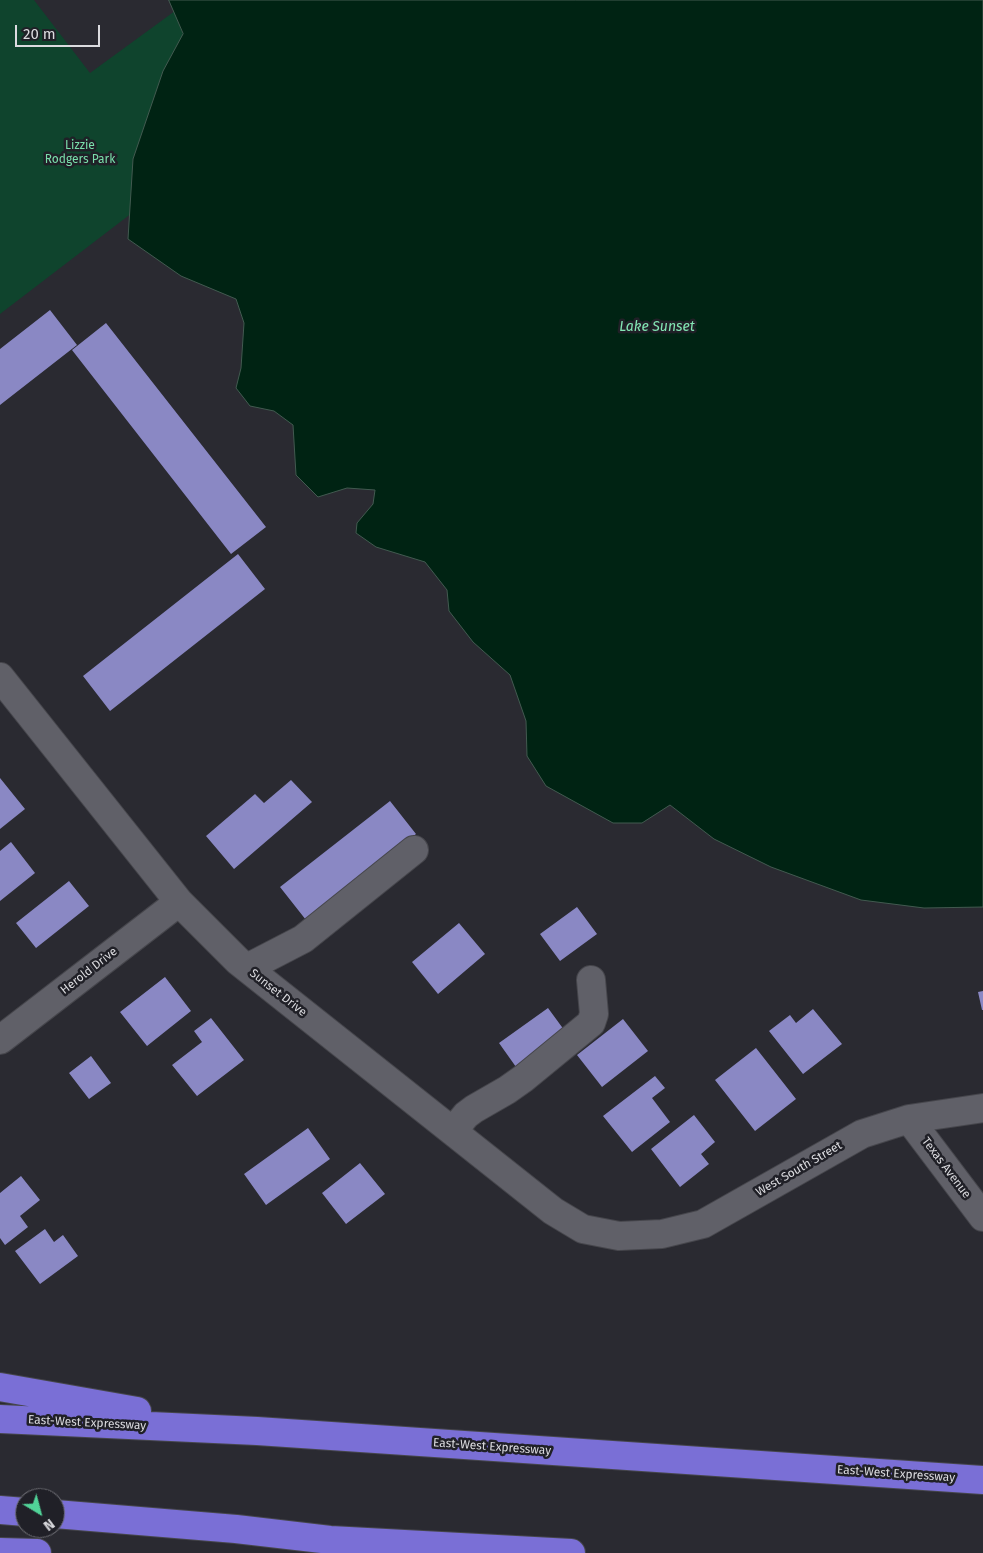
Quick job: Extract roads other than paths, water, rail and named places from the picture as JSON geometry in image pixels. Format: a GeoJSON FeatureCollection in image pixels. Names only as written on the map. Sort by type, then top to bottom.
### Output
{"type":"FeatureCollection","features":[{"type":"Feature","properties":{"kind":"highway"},"geometry":{"type":"LineString","coordinates":[[0,1388],[257,1431]]}},
{"type":"Feature","properties":{"kind":"highway","name":"East-West Expressway"},"geometry":{"type":"LineString","coordinates":[[0,1419],[257,1431],[983,1480]]}},
{"type":"Feature","properties":{"kind":"highway"},"geometry":{"type":"LineString","coordinates":[[0,1510],[15,1511]]}},
{"type":"Feature","properties":{"kind":"highway"},"geometry":{"type":"LineString","coordinates":[[65,1515],[236,1528],[330,1540],[571,1553]]}},
{"type":"Feature","properties":{"kind":"highway"},"geometry":{"type":"LineString","coordinates":[[268,1553],[330,1540]]}},
{"type":"Feature","properties":{"kind":"highway"},"geometry":{"type":"LineString","coordinates":[[0,1552],[37,1553]]}},
{"type":"Feature","properties":{"kind":"street","name":"Sunset Drive"},"geometry":{"type":"LineString","coordinates":[[0,677],[179,902],[238,961],[553,1211],[583,1229],[619,1236]]}},
{"type":"Feature","properties":{"kind":"street"},"geometry":{"type":"LineString","coordinates":[[247,968],[303,939],[414,850]]}},
{"type":"Feature","properties":{"kind":"street","name":"Herold Drive"},"geometry":{"type":"LineString","coordinates":[[0,1040],[179,902]]}},
{"type":"Feature","properties":{"kind":"street"},"geometry":{"type":"LineString","coordinates":[[453,1131],[474,1109],[524,1078],[591,1023],[594,1014],[591,980]]}},
{"type":"Feature","properties":{"kind":"street","name":"West South Street"},"geometry":{"type":"LineString","coordinates":[[619,1236],[662,1234],[702,1224],[862,1134],[908,1119],[983,1108]]}},
{"type":"Feature","properties":{"kind":"street","name":"Texas Avenue"},"geometry":{"type":"LineString","coordinates":[[908,1119],[983,1217]]}},
{"type":"Feature","properties":{"kind":"water","name":"Lake Sunset"},"geometry":{"type":"Polygon","coordinates":[[[169,0],[983,0],[983,907],[924,908],[861,900],[771,867],[714,839],[670,805],[642,823],[613,823],[546,786],[527,756],[526,721],[510,675],[473,642],[449,611],[447,590],[425,562],[376,547],[356,533],[357,523],[373,504],[375,490],[347,488],[318,497],[296,475],[293,425],[274,411],[250,406],[236,388],[241,368],[244,323],[236,299],[181,276],[128,239],[133,159],[163,71],[183,34],[169,0]]]}},
{"type":"Feature","properties":{"kind":"park label","name":"Lizzie Rodgers Park"},"geometry":{"type":"Point","coordinates":[80,153]}}]}
